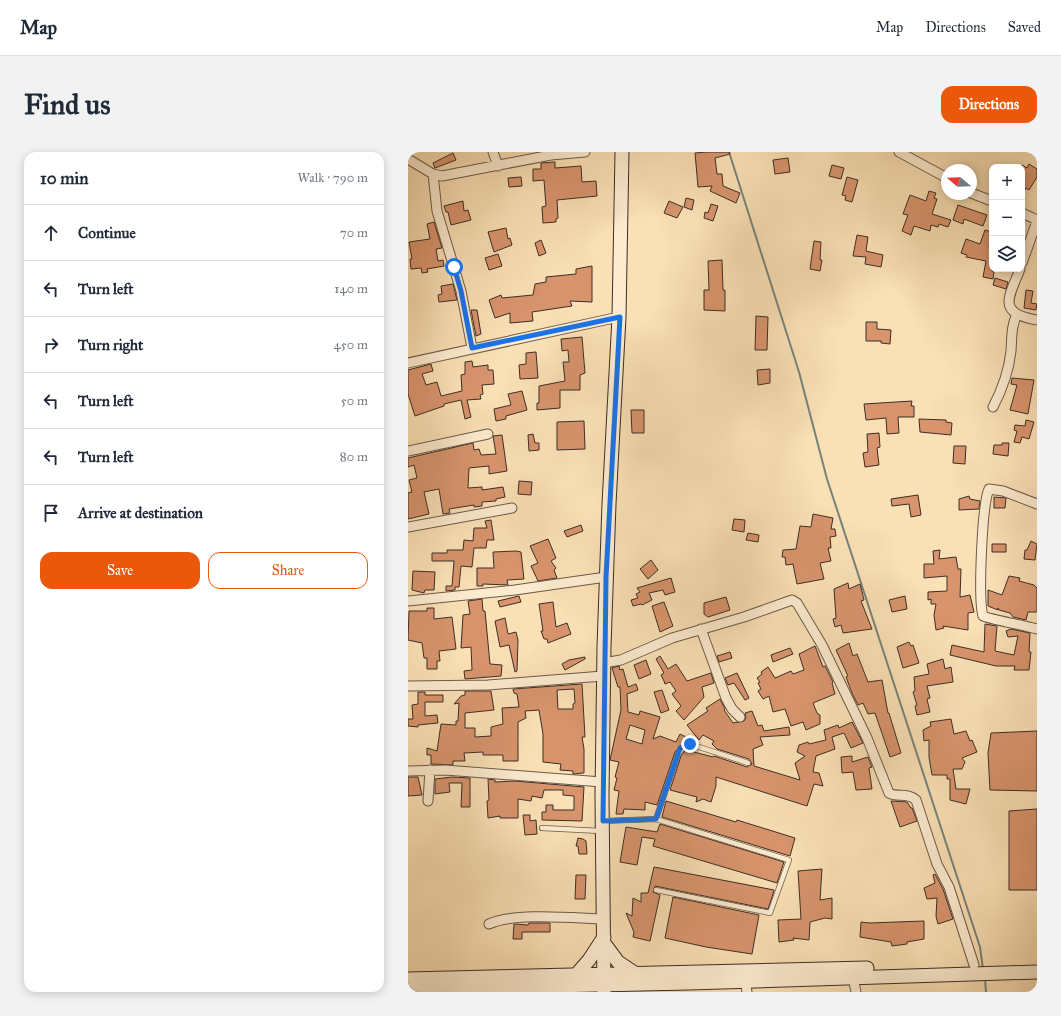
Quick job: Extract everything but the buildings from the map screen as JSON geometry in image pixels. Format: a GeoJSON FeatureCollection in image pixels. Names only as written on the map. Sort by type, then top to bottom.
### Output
{"type":"FeatureCollection","features":[{"type":"Feature","properties":{"kind":"main road"},"geometry":{"type":"LineString","coordinates":[[604,984],[602,782],[606,577],[620,317],[622,152]]}},
{"type":"Feature","properties":{"kind":"main road"},"geometry":{"type":"LineString","coordinates":[[604,940],[630,983]]}},
{"type":"Feature","properties":{"kind":"main road"},"geometry":{"type":"LineString","coordinates":[[578,984],[589,960],[604,940]]}},
{"type":"Feature","properties":{"kind":"main road"},"geometry":{"type":"LineString","coordinates":[[408,979],[604,984],[1037,963]]}},
{"type":"Feature","properties":{"kind":"main road"},"geometry":{"type":"LineString","coordinates":[[630,983],[746,986],[854,977],[1037,972]]}},
{"type":"Feature","properties":{"kind":"main road"},"geometry":{"type":"LineString","coordinates":[[408,989],[578,984]]}},
{"type":"Feature","properties":{"kind":"street"},"geometry":{"type":"LineString","coordinates":[[493,152],[498,166]]}},
{"type":"Feature","properties":{"kind":"street"},"geometry":{"type":"LineString","coordinates":[[408,159],[433,174],[442,176],[550,155],[585,152]]}},
{"type":"Feature","properties":{"kind":"street"},"geometry":{"type":"LineString","coordinates":[[899,152],[909,154],[941,174]]}},
{"type":"Feature","properties":{"kind":"street"},"geometry":{"type":"LineString","coordinates":[[433,174],[437,211],[461,291],[472,348]]}},
{"type":"Feature","properties":{"kind":"street"},"geometry":{"type":"LineString","coordinates":[[977,195],[989,200]]}},
{"type":"Feature","properties":{"kind":"street"},"geometry":{"type":"LineString","coordinates":[[1025,216],[1036,225],[1025,255]]}},
{"type":"Feature","properties":{"kind":"street"},"geometry":{"type":"LineString","coordinates":[[1019,272],[1008,297],[1010,305],[1017,314],[1022,317],[1037,320]]}},
{"type":"Feature","properties":{"kind":"street"},"geometry":{"type":"LineString","coordinates":[[993,407],[1003,383],[1011,351],[1012,327],[1017,314]]}},
{"type":"Feature","properties":{"kind":"street"},"geometry":{"type":"LineString","coordinates":[[408,363],[620,317]]}},
{"type":"Feature","properties":{"kind":"street"},"geometry":{"type":"LineString","coordinates":[[408,451],[488,434]]}},
{"type":"Feature","properties":{"kind":"street"},"geometry":{"type":"LineString","coordinates":[[1037,504],[1002,491],[990,489],[986,504],[982,550],[984,616],[991,619],[1006,621],[1037,629]]}},
{"type":"Feature","properties":{"kind":"street"},"geometry":{"type":"LineString","coordinates":[[408,527],[512,508]]}},
{"type":"Feature","properties":{"kind":"street"},"geometry":{"type":"LineString","coordinates":[[408,601],[515,590],[606,577]]}},
{"type":"Feature","properties":{"kind":"street"},"geometry":{"type":"LineString","coordinates":[[408,686],[488,685],[604,670],[672,638],[744,617],[790,600],[797,603],[822,645],[867,738],[889,793],[895,795],[907,795],[916,800],[937,864],[949,887],[974,965]]}},
{"type":"Feature","properties":{"kind":"street"},"geometry":{"type":"LineString","coordinates":[[701,629],[726,698],[732,709],[740,717]]}},
{"type":"Feature","properties":{"kind":"street"},"geometry":{"type":"LineString","coordinates":[[428,801],[430,770]]}},
{"type":"Feature","properties":{"kind":"street"},"geometry":{"type":"LineString","coordinates":[[408,771],[430,770],[511,774],[602,782]]}},
{"type":"Feature","properties":{"kind":"street"},"geometry":{"type":"LineString","coordinates":[[489,924],[498,920],[513,918],[604,919]]}},
{"type":"Feature","properties":{"kind":"street"},"geometry":{"type":"LineString","coordinates":[[854,977],[856,992]]}},
{"type":"Feature","properties":{"kind":"lane"},"geometry":{"type":"LineString","coordinates":[[656,819],[678,754],[685,745],[690,744],[748,763]]}},
{"type":"Feature","properties":{"kind":"lane"},"geometry":{"type":"LineString","coordinates":[[542,828],[603,826],[656,819],[787,859],[790,863],[770,913],[656,890]]}},
{"type":"Feature","properties":{"kind":"waterway"},"geometry":{"type":"LineString","coordinates":[[729,152],[799,372],[827,479],[980,947],[983,969]]}},
{"type":"Feature","properties":{"kind":"waterway"},"geometry":{"type":"LineString","coordinates":[[985,979],[986,992]]}},
{"type":"Feature","properties":{"kind":"route"},"geometry":{"type":"LineString","coordinates":[[454,267],[461,291],[472,348],[620,317],[606,577],[602,795],[603,821],[656,819],[680,748],[690,744]]}}]}
